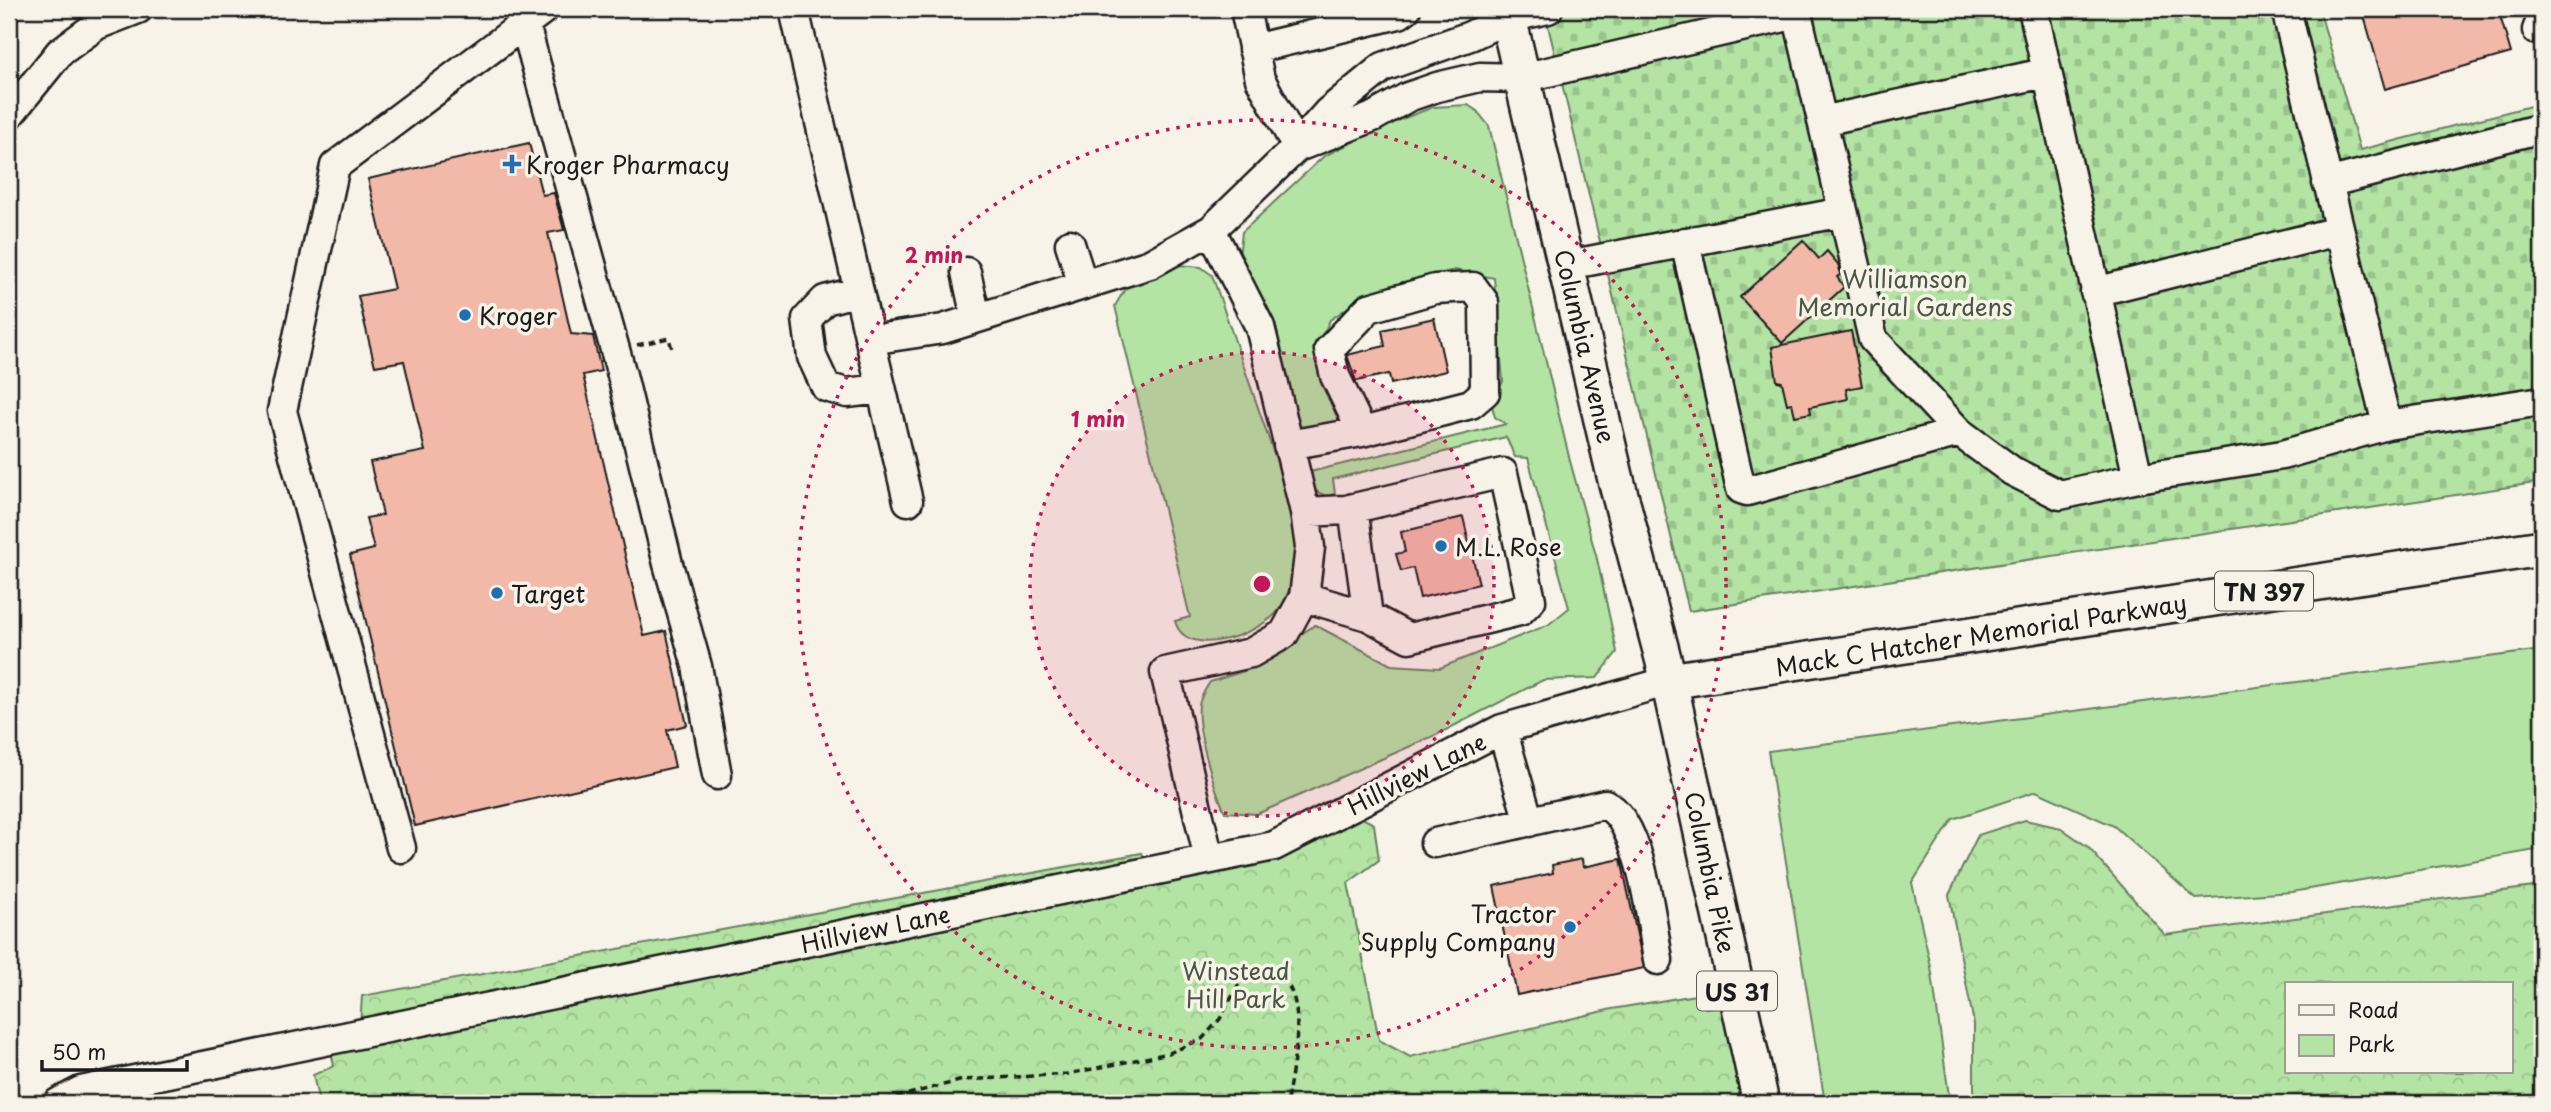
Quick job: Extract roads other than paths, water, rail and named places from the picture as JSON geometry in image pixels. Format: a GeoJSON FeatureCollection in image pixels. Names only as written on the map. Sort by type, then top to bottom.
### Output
{"type":"FeatureCollection","features":[{"type":"Feature","properties":{"kind":"main road","name":"Columbia Avenue"},"geometry":{"type":"LineString","coordinates":[[1507,13],[1568,265],[1616,480],[1669,681]]}},
{"type":"Feature","properties":{"kind":"main road","name":"Mack C Hatcher Memorial Parkway"},"geometry":{"type":"LineString","coordinates":[[1669,681],[2542,548]]}},
{"type":"Feature","properties":{"kind":"main road","name":"Columbia Pike"},"geometry":{"type":"LineString","coordinates":[[1669,681],[1761,1103]]}},
{"type":"Feature","properties":{"kind":"street"},"geometry":{"type":"LineString","coordinates":[[9,115],[60,52],[97,25],[105,14],[138,9]]}},
{"type":"Feature","properties":{"kind":"street"},"geometry":{"type":"LineString","coordinates":[[793,9],[908,501]]}},
{"type":"Feature","properties":{"kind":"street"},"geometry":{"type":"LineString","coordinates":[[1245,9],[1259,79],[1297,147]]}},
{"type":"Feature","properties":{"kind":"street"},"geometry":{"type":"LineString","coordinates":[[1253,49],[1387,17],[1406,9]]}},
{"type":"Feature","properties":{"kind":"street"},"geometry":{"type":"LineString","coordinates":[[870,340],[943,329],[1150,264],[1211,230],[1297,147],[1328,111],[1383,67],[1470,36],[1507,13],[1548,9]]}},
{"type":"Feature","properties":{"kind":"street"},"geometry":{"type":"LineString","coordinates":[[2033,9],[2045,73],[2138,478]]}},
{"type":"Feature","properties":{"kind":"street"},"geometry":{"type":"LineString","coordinates":[[2286,9],[2326,183],[2387,425]]}},
{"type":"Feature","properties":{"kind":"street"},"geometry":{"type":"LineString","coordinates":[[1297,147],[1373,117],[1408,97],[1437,87],[1480,77],[1522,78],[1796,11],[1873,339],[1959,432],[2011,471],[2060,495],[2138,478],[2282,455],[2387,425],[2542,401]]}},
{"type":"Feature","properties":{"kind":"street"},"geometry":{"type":"LineString","coordinates":[[401,848],[282,411],[335,166],[534,17],[668,564],[697,666],[717,775]]}},
{"type":"Feature","properties":{"kind":"street"},"geometry":{"type":"LineString","coordinates":[[1822,121],[2045,73]]}},
{"type":"Feature","properties":{"kind":"street"},"geometry":{"type":"LineString","coordinates":[[2326,183],[2542,128]]}},
{"type":"Feature","properties":{"kind":"street"},"geometry":{"type":"LineString","coordinates":[[1568,265],[1843,212]]}},
{"type":"Feature","properties":{"kind":"street"},"geometry":{"type":"LineString","coordinates":[[1209,859],[1165,672],[1251,653],[1284,634],[1304,597],[1310,547],[1305,512],[1260,327],[1211,230]]}},
{"type":"Feature","properties":{"kind":"street"},"geometry":{"type":"LineString","coordinates":[[2095,292],[2338,231]]}},
{"type":"Feature","properties":{"kind":"street"},"geometry":{"type":"LineString","coordinates":[[1685,243],[1741,489],[1747,491],[1959,432]]}},
{"type":"Feature","properties":{"kind":"street"},"geometry":{"type":"LineString","coordinates":[[1070,244],[1083,285]]}},
{"type":"Feature","properties":{"kind":"street"},"geometry":{"type":"LineString","coordinates":[[967,272],[976,318]]}},
{"type":"Feature","properties":{"kind":"street"},"geometry":{"type":"LineString","coordinates":[[1289,445],[1362,432],[1471,404],[1485,392],[1483,302],[1474,287],[1435,289],[1369,308],[1329,351],[1335,376],[1362,432]]}},
{"type":"Feature","properties":{"kind":"street"},"geometry":{"type":"LineString","coordinates":[[859,290],[825,300],[807,319],[812,357],[826,387],[848,393],[880,388]]}},
{"type":"Feature","properties":{"kind":"street"},"geometry":{"type":"LineString","coordinates":[[1304,597],[1368,616],[1409,638],[1520,611],[1531,600],[1503,473],[1353,508],[1305,512]]}},
{"type":"Feature","properties":{"kind":"street"},"geometry":{"type":"LineString","coordinates":[[1353,508],[1368,616]]}},
{"type":"Feature","properties":{"kind":"street","name":"Hillview Lane"},"geometry":{"type":"LineString","coordinates":[[58,1103],[81,1091],[1278,845],[1502,729],[1669,681]]}},
{"type":"Feature","properties":{"kind":"street"},"geometry":{"type":"LineString","coordinates":[[1502,729],[1529,822]]}},
{"type":"Feature","properties":{"kind":"street"},"geometry":{"type":"LineString","coordinates":[[1435,843],[1605,804],[1615,809],[1640,861],[1658,960]]}},
{"type":"Feature","properties":{"kind":"place","name":"Kroger Pharmacy"},"geometry":{"type":"Point","coordinates":[512,164]}},
{"type":"Feature","properties":{"kind":"place","name":"Kroger"},"geometry":{"type":"Point","coordinates":[465,315]}},
{"type":"Feature","properties":{"kind":"place","name":"M.L. Rose"},"geometry":{"type":"Point","coordinates":[1441,546]}},
{"type":"Feature","properties":{"kind":"place","name":"Target"},"geometry":{"type":"Point","coordinates":[497,593]}},
{"type":"Feature","properties":{"kind":"place","name":"Tractor Supply Company"},"geometry":{"type":"Point","coordinates":[1570,927]}},
{"type":"Feature","properties":{"kind":"park label","name":"Williamson Memorial Gardens"},"geometry":{"type":"Point","coordinates":[1905,292]}},
{"type":"Feature","properties":{"kind":"park label","name":"Winstead Hill Park"},"geometry":{"type":"Point","coordinates":[1236,984]}}]}
